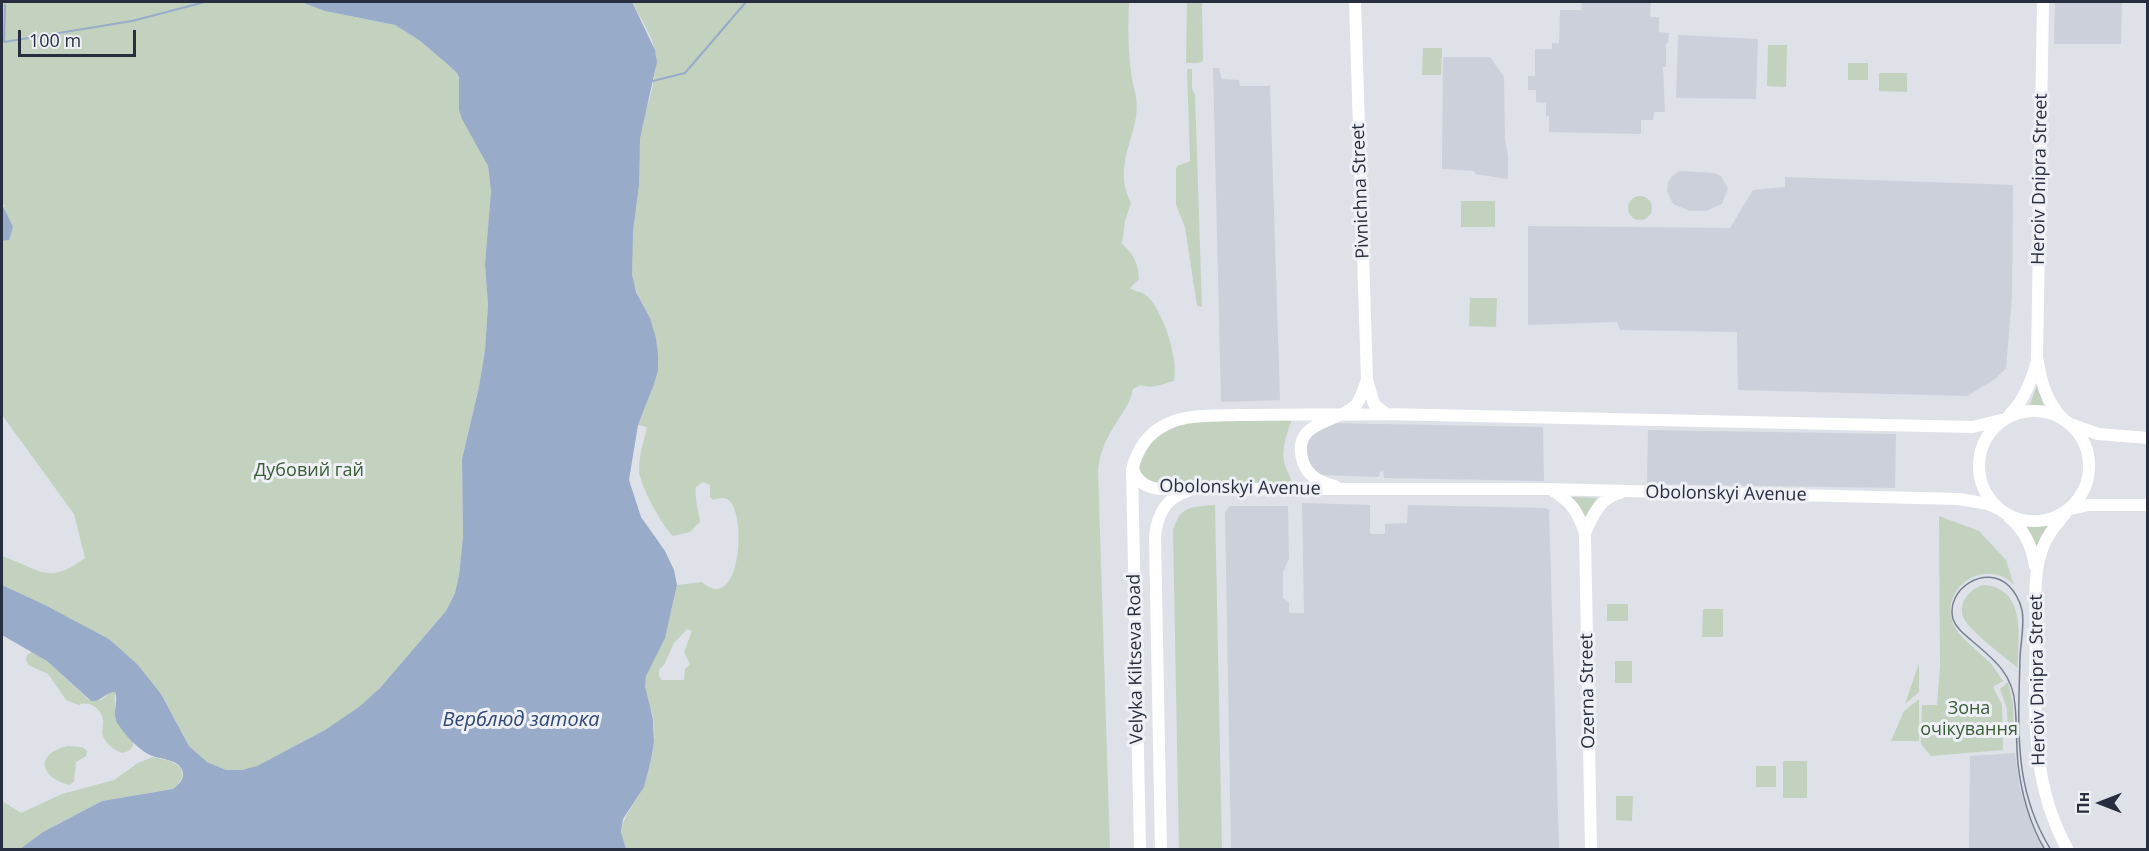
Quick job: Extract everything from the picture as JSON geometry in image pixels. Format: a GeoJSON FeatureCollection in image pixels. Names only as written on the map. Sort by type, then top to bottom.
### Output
{"type":"FeatureCollection","features":[{"type":"Feature","properties":{"kind":"main road","name":"Pivnichna Street"},"geometry":{"type":"LineString","coordinates":[[1355,2],[1367,380],[1374,404],[1386,414]]}},
{"type":"Feature","properties":{"kind":"main road","name":"Heroiv Dnipra Street"},"geometry":{"type":"LineString","coordinates":[[2043,2],[2037,357],[2046,395],[2055,410],[2066,421]]}},
{"type":"Feature","properties":{"kind":"main road","name":"Heroiv Dnipra Street"},"geometry":{"type":"LineString","coordinates":[[2005,418],[2028,391],[2037,357]]}},
{"type":"Feature","properties":{"kind":"main road","name":"Pivnichna Street"},"geometry":{"type":"LineString","coordinates":[[1344,415],[1358,403],[1367,380]]}},
{"type":"Feature","properties":{"kind":"main road"},"geometry":{"type":"LineString","coordinates":[[1132,469],[1143,443],[1154,431],[1172,421],[1217,416],[1386,414],[1973,428],[2018,412],[2039,411],[2098,434],[2148,438]]}},
{"type":"Feature","properties":{"kind":"main road"},"geometry":{"type":"LineString","coordinates":[[1344,415],[1318,423],[1304,438],[1302,450],[1306,468],[1315,479],[1345,489]]}},
{"type":"Feature","properties":{"kind":"main road"},"geometry":{"type":"LineString","coordinates":[[2005,418],[1986,436],[1978,461],[1979,476],[1986,493],[2002,512],[2032,520],[2054,518],[2089,505],[2148,505]]}},
{"type":"Feature","properties":{"kind":"main road"},"geometry":{"type":"LineString","coordinates":[[2066,421],[2077,432],[2086,448],[2088,469],[2082,495],[2068,511]]}},
{"type":"Feature","properties":{"kind":"main road","name":"Obolonskyi Avenue"},"geometry":{"type":"LineString","coordinates":[[1132,469],[1138,480],[1151,488],[1194,490],[1551,489],[1959,499],[1988,504],[2002,512]]}},
{"type":"Feature","properties":{"kind":"main road","name":"Velyka Kiltseva Road"},"geometry":{"type":"LineString","coordinates":[[1132,469],[1140,849]]}},
{"type":"Feature","properties":{"kind":"main road"},"geometry":{"type":"LineString","coordinates":[[1551,489],[1571,503],[1578,513],[1585,533]]}},
{"type":"Feature","properties":{"kind":"main road","name":"Velyka Kiltseva Road"},"geometry":{"type":"LineString","coordinates":[[1161,849],[1155,537],[1157,521],[1162,509],[1180,493],[1194,490]]}},
{"type":"Feature","properties":{"kind":"main road"},"geometry":{"type":"LineString","coordinates":[[1585,533],[1595,511],[1602,502],[1611,495],[1624,492]]}},
{"type":"Feature","properties":{"kind":"main road","name":"Heroiv Dnipra Street"},"geometry":{"type":"LineString","coordinates":[[2068,511],[2045,540],[2040,555],[2037,576],[2035,698],[2038,761],[2049,808],[2068,849]]}},
{"type":"Feature","properties":{"kind":"main road","name":"Heroiv Dnipra Street"},"geometry":{"type":"LineString","coordinates":[[2002,512],[2018,524],[2024,533],[2033,555],[2037,576]]}},
{"type":"Feature","properties":{"kind":"main road","name":"Ozerna Street"},"geometry":{"type":"LineString","coordinates":[[1585,533],[1591,849]]}},
{"type":"Feature","properties":{"kind":"shaded area"},"geometry":{"type":"Polygon","coordinates":[[[1582,2],[1651,2],[1650,17],[1659,17],[1659,32],[1669,33],[1666,44],[1666,67],[1663,67],[1665,112],[1654,112],[1653,120],[1641,120],[1641,134],[1549,132],[1546,103],[1536,102],[1536,90],[1528,90],[1528,76],[1535,76],[1535,49],[1552,49],[1552,43],[1559,43],[1560,10],[1581,10],[1582,2]]]}},
{"type":"Feature","properties":{"kind":"shaded area"},"geometry":{"type":"Polygon","coordinates":[[[2055,2],[2122,2],[2121,44],[2054,44],[2055,2]]]}},
{"type":"Feature","properties":{"kind":"shaded area"},"geometry":{"type":"Polygon","coordinates":[[[1678,35],[1758,39],[1756,99],[1676,98],[1678,35]]]}},
{"type":"Feature","properties":{"kind":"shaded area"},"geometry":{"type":"Polygon","coordinates":[[[1443,57],[1490,57],[1504,77],[1508,179],[1475,174],[1474,171],[1442,169],[1443,57]]]}},
{"type":"Feature","properties":{"kind":"shaded area"},"geometry":{"type":"Polygon","coordinates":[[[1213,68],[1219,68],[1222,79],[1239,80],[1240,86],[1270,86],[1280,400],[1221,402],[1213,68]]]}},
{"type":"Feature","properties":{"kind":"shaded area"},"geometry":{"type":"Polygon","coordinates":[[[1680,171],[1714,173],[1721,176],[1728,188],[1722,204],[1706,211],[1690,211],[1673,204],[1667,191],[1668,182],[1680,171]]]}},
{"type":"Feature","properties":{"kind":"shaded area"},"geometry":{"type":"Polygon","coordinates":[[[1785,177],[2013,185],[2012,296],[2006,368],[1995,379],[1967,396],[1738,390],[1737,332],[1620,330],[1617,322],[1528,325],[1528,226],[1730,228],[1753,190],[1785,187],[1785,177]]]}},
{"type":"Feature","properties":{"kind":"shaded area"},"geometry":{"type":"Polygon","coordinates":[[[1327,423],[1543,427],[1544,481],[1384,478],[1383,471],[1380,472],[1379,477],[1321,475],[1315,472],[1305,456],[1308,436],[1327,423]]]}},
{"type":"Feature","properties":{"kind":"shaded area"},"geometry":{"type":"Polygon","coordinates":[[[1648,430],[1896,434],[1895,488],[1647,484],[1648,430]]]}},
{"type":"Feature","properties":{"kind":"shaded area"},"geometry":{"type":"Polygon","coordinates":[[[1302,503],[1370,505],[1370,534],[1385,534],[1385,524],[1407,523],[1408,505],[1545,508],[1549,510],[1559,849],[1231,849],[1225,512],[1230,506],[1288,506],[1289,559],[1283,572],[1283,598],[1289,602],[1289,613],[1304,613],[1302,503]]]}},
{"type":"Feature","properties":{"kind":"shaded area"},"geometry":{"type":"Polygon","coordinates":[[[2015,753],[2020,788],[2034,831],[2043,849],[1969,849],[1970,756],[2015,753]]]}},
{"type":"Feature","properties":{"kind":"green space","name":"Дубовий гай"},"geometry":{"type":"Polygon","coordinates":[[[2,2],[301,2],[325,11],[395,25],[419,40],[457,73],[460,84],[459,104],[488,166],[491,191],[485,264],[488,305],[485,350],[462,459],[463,537],[455,593],[446,611],[380,688],[360,707],[325,730],[257,766],[242,771],[226,770],[207,762],[189,746],[161,694],[109,639],[2,585],[2,556],[35,570],[52,573],[62,571],[85,558],[74,514],[2,415],[2,241],[9,240],[2,204],[2,2]]]}},
{"type":"Feature","properties":{"kind":"green space"},"geometry":{"type":"Polygon","coordinates":[[[632,2],[1129,2],[1129,54],[1137,110],[1125,160],[1124,181],[1131,203],[1125,221],[1122,244],[1130,251],[1138,268],[1139,279],[1130,288],[1147,296],[1159,312],[1172,349],[1175,372],[1174,381],[1154,386],[1141,385],[1133,389],[1127,405],[1105,443],[1098,469],[1110,849],[626,850],[622,840],[623,822],[644,783],[654,742],[653,716],[645,689],[645,680],[664,635],[677,585],[702,582],[715,589],[725,585],[733,574],[739,539],[734,507],[725,498],[713,500],[710,497],[710,485],[703,482],[696,487],[700,522],[690,532],[673,536],[652,504],[640,475],[640,458],[647,427],[638,425],[656,374],[657,348],[650,320],[634,286],[631,252],[639,181],[639,142],[654,82],[656,61],[652,39],[632,2]],[[687,629],[674,643],[664,665],[659,670],[662,680],[684,680],[685,669],[690,664],[684,652],[692,631],[687,629]]]}},
{"type":"Feature","properties":{"kind":"green space"},"geometry":{"type":"Polygon","coordinates":[[[1187,2],[1202,2],[1203,61],[1198,63],[1186,63],[1187,2]]]}},
{"type":"Feature","properties":{"kind":"green space"},"geometry":{"type":"Polygon","coordinates":[[[1768,45],[1787,45],[1786,87],[1767,86],[1768,45]]]}},
{"type":"Feature","properties":{"kind":"green space"},"geometry":{"type":"Polygon","coordinates":[[[1423,48],[1442,48],[1441,75],[1422,75],[1423,48]]]}},
{"type":"Feature","properties":{"kind":"green space"},"geometry":{"type":"Polygon","coordinates":[[[1848,63],[1868,63],[1868,80],[1848,80],[1848,63]]]}},
{"type":"Feature","properties":{"kind":"green space"},"geometry":{"type":"Polygon","coordinates":[[[1187,69],[1192,69],[1192,89],[1195,95],[1202,307],[1197,306],[1185,227],[1176,205],[1176,169],[1177,166],[1190,161],[1187,69]]]}},
{"type":"Feature","properties":{"kind":"green space"},"geometry":{"type":"Polygon","coordinates":[[[1879,73],[1907,73],[1907,92],[1879,91],[1879,73]]]}},
{"type":"Feature","properties":{"kind":"green space"},"geometry":{"type":"Polygon","coordinates":[[[1640,196],[1649,199],[1652,208],[1649,217],[1640,220],[1631,217],[1628,208],[1631,199],[1640,196]]]}},
{"type":"Feature","properties":{"kind":"green space"},"geometry":{"type":"Polygon","coordinates":[[[1461,201],[1495,201],[1495,227],[1461,227],[1461,201]]]}},
{"type":"Feature","properties":{"kind":"green space"},"geometry":{"type":"Polygon","coordinates":[[[1470,298],[1497,298],[1496,327],[1469,326],[1470,298]]]}},
{"type":"Feature","properties":{"kind":"green space"},"geometry":{"type":"Polygon","coordinates":[[[2037,385],[2044,407],[2029,407],[2037,385]]]}},
{"type":"Feature","properties":{"kind":"green space"},"geometry":{"type":"Polygon","coordinates":[[[1292,418],[1283,456],[1292,485],[1248,482],[1150,484],[1140,473],[1143,454],[1148,447],[1161,435],[1178,426],[1187,423],[1292,418]]]}},
{"type":"Feature","properties":{"kind":"green space"},"geometry":{"type":"Polygon","coordinates":[[[1571,497],[1597,498],[1584,518],[1571,497]]]}},
{"type":"Feature","properties":{"kind":"green space"},"geometry":{"type":"Polygon","coordinates":[[[1215,505],[1222,849],[1179,849],[1173,530],[1180,516],[1188,509],[1215,505]]]}},
{"type":"Feature","properties":{"kind":"green space","name":"Зона очікування"},"geometry":{"type":"Polygon","coordinates":[[[1939,516],[1979,531],[2006,560],[2014,585],[2004,577],[1981,574],[1970,578],[1961,586],[1954,595],[1951,607],[1952,620],[1958,632],[1992,665],[2003,681],[1993,687],[2002,705],[2003,750],[1931,756],[1921,744],[1922,705],[1937,705],[1940,667],[1939,516]]]}},
{"type":"Feature","properties":{"kind":"green space"},"geometry":{"type":"Polygon","coordinates":[[[2023,523],[2053,523],[2038,551],[2023,523]]]}},
{"type":"Feature","properties":{"kind":"green space"},"geometry":{"type":"Polygon","coordinates":[[[1983,585],[1997,588],[2007,595],[2013,604],[2019,628],[2018,668],[1979,636],[1963,617],[1962,606],[1966,597],[1983,585]]]}},
{"type":"Feature","properties":{"kind":"green space"},"geometry":{"type":"Polygon","coordinates":[[[1607,604],[1628,604],[1628,621],[1607,621],[1607,604]]]}},
{"type":"Feature","properties":{"kind":"green space"},"geometry":{"type":"Polygon","coordinates":[[[1703,609],[1723,609],[1723,637],[1702,637],[1703,609]]]}},
{"type":"Feature","properties":{"kind":"green space"},"geometry":{"type":"Polygon","coordinates":[[[32,652],[47,661],[89,700],[101,700],[110,692],[115,692],[115,718],[133,741],[133,746],[129,751],[122,753],[107,743],[102,734],[102,716],[97,709],[90,704],[79,705],[66,700],[48,674],[28,665],[27,655],[32,652]]]}},
{"type":"Feature","properties":{"kind":"green space"},"geometry":{"type":"Polygon","coordinates":[[[1615,661],[1632,661],[1632,683],[1615,683],[1615,661]]]}},
{"type":"Feature","properties":{"kind":"green space"},"geometry":{"type":"Polygon","coordinates":[[[1919,663],[1919,692],[1905,704],[1919,663]]]}},
{"type":"Feature","properties":{"kind":"green space"},"geometry":{"type":"Polygon","coordinates":[[[2008,682],[2013,704],[2014,737],[2008,735],[2007,709],[2000,689],[2008,682]]]}},
{"type":"Feature","properties":{"kind":"green space"},"geometry":{"type":"Polygon","coordinates":[[[1919,699],[1919,741],[1891,741],[1904,711],[1919,699]]]}},
{"type":"Feature","properties":{"kind":"green space"},"geometry":{"type":"Polygon","coordinates":[[[67,746],[82,747],[87,751],[86,756],[76,762],[74,782],[69,785],[52,777],[45,766],[50,754],[67,746]]]}},
{"type":"Feature","properties":{"kind":"green space"},"geometry":{"type":"Polygon","coordinates":[[[153,757],[170,761],[180,767],[181,780],[173,789],[102,801],[43,832],[20,849],[2,849],[2,801],[21,813],[62,794],[114,780],[138,763],[153,757]]]}},
{"type":"Feature","properties":{"kind":"green space"},"geometry":{"type":"Polygon","coordinates":[[[1783,761],[1807,761],[1807,798],[1783,798],[1783,761]]]}},
{"type":"Feature","properties":{"kind":"green space"},"geometry":{"type":"Polygon","coordinates":[[[1756,766],[1776,766],[1776,787],[1756,787],[1756,766]]]}},
{"type":"Feature","properties":{"kind":"green space"},"geometry":{"type":"Polygon","coordinates":[[[1616,796],[1633,796],[1632,821],[1616,820],[1616,796]]]}},
{"type":"Feature","properties":{"kind":"water","name":"Верблюд затока"},"geometry":{"type":"Polygon","coordinates":[[[301,2],[632,2],[655,50],[657,62],[640,138],[632,274],[636,292],[650,318],[656,338],[658,370],[638,425],[629,480],[641,517],[665,551],[674,570],[677,585],[665,638],[646,676],[645,686],[653,719],[654,742],[644,787],[623,819],[621,832],[626,849],[20,849],[43,832],[102,801],[173,789],[181,781],[183,774],[179,765],[148,754],[124,732],[116,720],[115,692],[91,701],[47,661],[2,635],[2,585],[109,639],[137,664],[161,694],[189,746],[207,762],[226,770],[242,770],[257,766],[325,730],[359,707],[380,688],[446,611],[455,593],[463,537],[462,459],[485,350],[488,305],[485,264],[491,191],[488,166],[459,110],[457,73],[446,63],[419,40],[395,25],[325,11],[301,2]]]}},
{"type":"Feature","properties":{"kind":"water"},"geometry":{"type":"Polygon","coordinates":[[[2,204],[13,227],[9,240],[2,241],[2,204]]]}},
{"type":"Feature","properties":{"kind":"waterway"},"geometry":{"type":"LineString","coordinates":[[5,5],[4,42],[132,21],[205,2]]}},
{"type":"Feature","properties":{"kind":"waterway"},"geometry":{"type":"LineString","coordinates":[[653,81],[685,73],[746,2]]}},
{"type":"Feature","properties":{"kind":"tram line"},"geometry":{"type":"LineString","coordinates":[[2045,850],[2031,819],[2021,786],[2017,757],[2015,705],[2010,684],[2000,668],[1960,631],[1953,619],[1952,608],[1955,598],[1961,589],[1979,578],[1989,577],[2009,586],[2022,610],[2019,714],[2022,769],[2032,811],[2051,850]]}}]}
